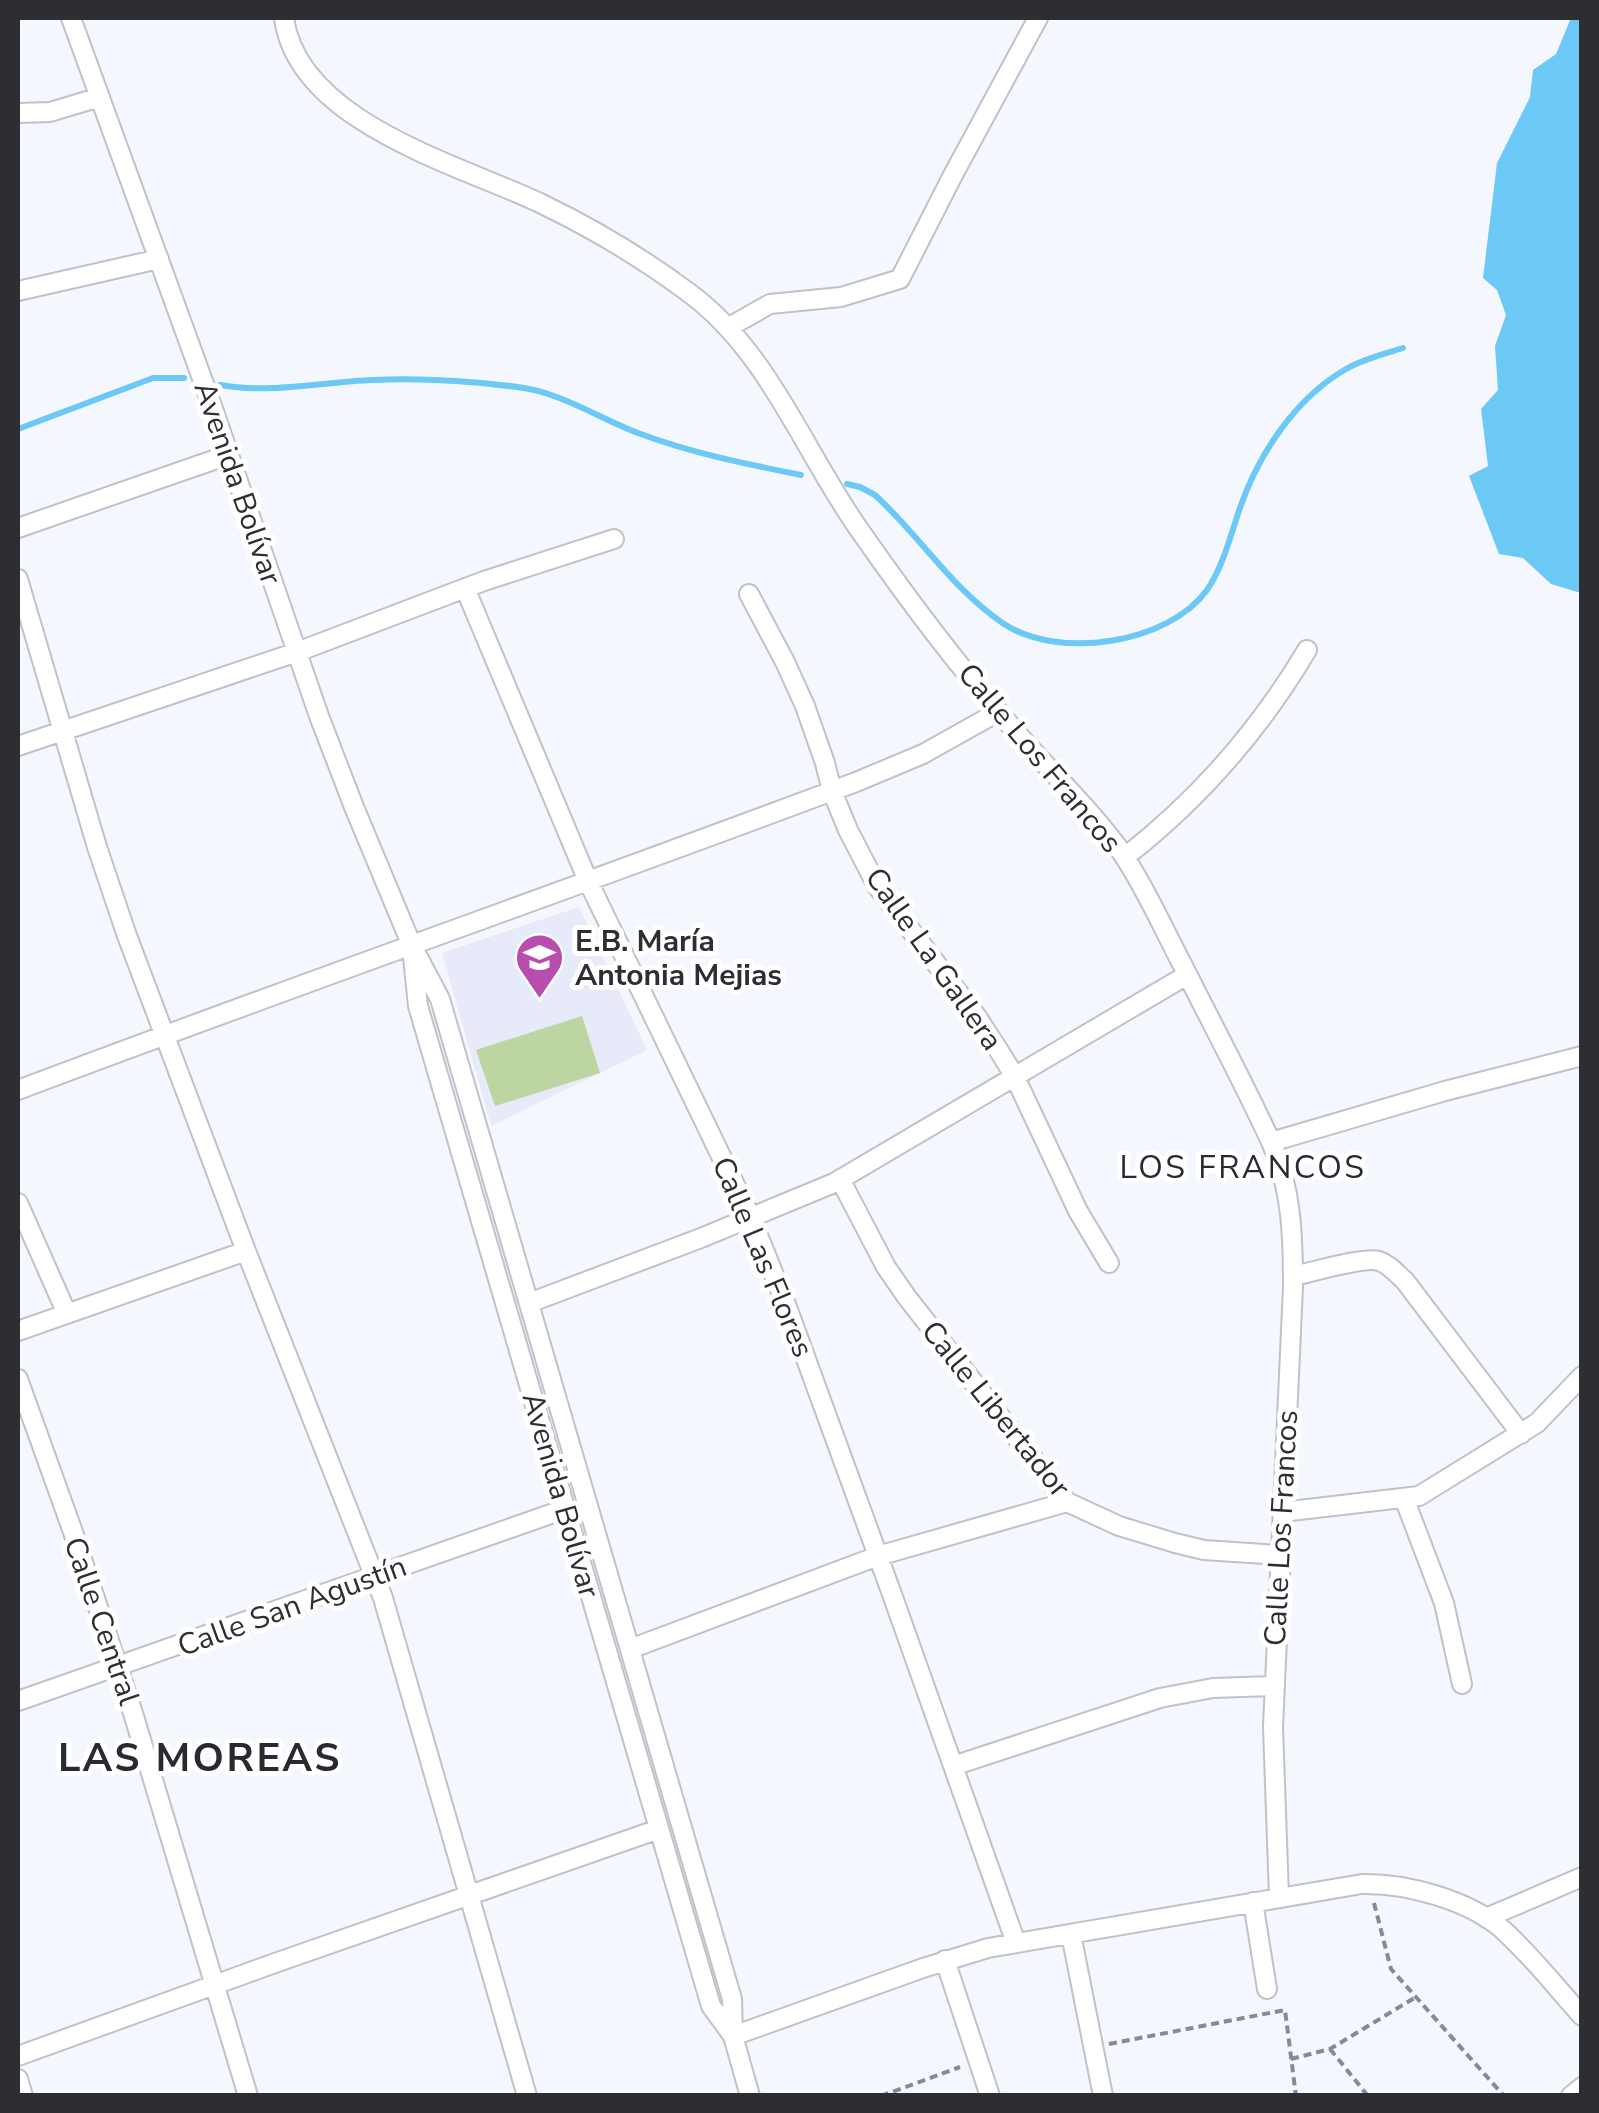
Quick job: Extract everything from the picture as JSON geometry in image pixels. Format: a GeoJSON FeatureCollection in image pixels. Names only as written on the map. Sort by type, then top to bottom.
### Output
{"type":"FeatureCollection","features":[{"type":"Feature","properties":{"kind":"street","name":"Avenida Bolívar"},"geometry":{"type":"LineString","coordinates":[[71,18],[354,807],[412,946],[440,999],[732,2000],[732,2036],[750,2096]]}},
{"type":"Feature","properties":{"kind":"street","name":"Calle Los Francos"},"geometry":{"type":"LineString","coordinates":[[284,18],[290,46],[310,76],[382,134],[577,221],[693,295],[729,328],[767,380],[850,516],[934,633],[1124,858],[1187,975],[1271,1142],[1291,1212],[1293,1276],[1274,1686],[1273,1772],[1279,1897]]}},
{"type":"Feature","properties":{"kind":"street"},"geometry":{"type":"LineString","coordinates":[[729,328],[770,304],[841,297],[900,278],[1038,18]]}},
{"type":"Feature","properties":{"kind":"street"},"geometry":{"type":"LineString","coordinates":[[18,113],[50,112],[100,97]]}},
{"type":"Feature","properties":{"kind":"street"},"geometry":{"type":"LineString","coordinates":[[18,291],[159,259]]}},
{"type":"Feature","properties":{"kind":"street"},"geometry":{"type":"LineString","coordinates":[[18,528],[228,454]]}},
{"type":"Feature","properties":{"kind":"street"},"geometry":{"type":"LineString","coordinates":[[18,746],[614,539]]}},
{"type":"Feature","properties":{"kind":"street"},"geometry":{"type":"LineString","coordinates":[[18,579],[112,892],[246,1251],[375,1576],[527,2096]]}},
{"type":"Feature","properties":{"kind":"street","name":"Calle Las Flores"},"geometry":{"type":"LineString","coordinates":[[465,588],[588,882],[751,1218],[878,1556],[1016,1944]]}},
{"type":"Feature","properties":{"kind":"street","name":"Calle La Gallera"},"geometry":{"type":"LineString","coordinates":[[749,594],[805,706],[832,791],[877,886],[977,1016],[1015,1077],[1078,1211],[1108,1263]]}},
{"type":"Feature","properties":{"kind":"street"},"geometry":{"type":"LineString","coordinates":[[1124,858],[1162,829],[1205,786],[1264,718],[1306,650]]}},
{"type":"Feature","properties":{"kind":"street"},"geometry":{"type":"LineString","coordinates":[[18,1090],[832,791],[923,754],[998,712]]}},
{"type":"Feature","properties":{"kind":"street","name":"Avenida Bolívar"},"geometry":{"type":"LineString","coordinates":[[412,946],[418,1006],[659,1829],[711,2006],[732,2036]]}},
{"type":"Feature","properties":{"kind":"street"},"geometry":{"type":"LineString","coordinates":[[529,1303],[840,1180],[1187,975]]}},
{"type":"Feature","properties":{"kind":"street"},"geometry":{"type":"LineString","coordinates":[[1271,1142],[1582,1056]]}},
{"type":"Feature","properties":{"kind":"street","name":"Calle Libertador"},"geometry":{"type":"LineString","coordinates":[[840,1180],[886,1267],[906,1296],[1067,1502],[1118,1526],[1175,1543],[1204,1550],[1280,1555]]}},
{"type":"Feature","properties":{"kind":"street"},"geometry":{"type":"LineString","coordinates":[[18,1202],[67,1314]]}},
{"type":"Feature","properties":{"kind":"street"},"geometry":{"type":"LineString","coordinates":[[18,1331],[246,1251]]}},
{"type":"Feature","properties":{"kind":"street"},"geometry":{"type":"LineString","coordinates":[[1293,1276],[1364,1261],[1386,1264],[1404,1280],[1521,1434]]}},
{"type":"Feature","properties":{"kind":"street"},"geometry":{"type":"LineString","coordinates":[[1282,1512],[1420,1496],[1536,1423],[1582,1376]]}},
{"type":"Feature","properties":{"kind":"street","name":"Calle Central"},"geometry":{"type":"LineString","coordinates":[[18,1378],[118,1667],[248,2096]]}},
{"type":"Feature","properties":{"kind":"street"},"geometry":{"type":"LineString","coordinates":[[1404,1498],[1444,1603],[1462,1684]]}},
{"type":"Feature","properties":{"kind":"street"},"geometry":{"type":"LineString","coordinates":[[630,1650],[878,1556],[1067,1502]]}},
{"type":"Feature","properties":{"kind":"street","name":"Calle San Agustín"},"geometry":{"type":"LineString","coordinates":[[18,1701],[566,1509]]}},
{"type":"Feature","properties":{"kind":"street"},"geometry":{"type":"LineString","coordinates":[[953,1766],[1160,1698],[1213,1688],[1274,1686]]}},
{"type":"Feature","properties":{"kind":"street"},"geometry":{"type":"LineString","coordinates":[[18,2056],[659,1829]]}},
{"type":"Feature","properties":{"kind":"street"},"geometry":{"type":"LineString","coordinates":[[1486,1918],[1582,1877]]}},
{"type":"Feature","properties":{"kind":"street"},"geometry":{"type":"LineString","coordinates":[[732,2036],[946,1960],[1279,1897],[1384,1883],[1444,1899],[1501,1928],[1582,2016]]}},
{"type":"Feature","properties":{"kind":"street"},"geometry":{"type":"LineString","coordinates":[[1253,1902],[1268,1989]]}},
{"type":"Feature","properties":{"kind":"street"},"geometry":{"type":"LineString","coordinates":[[1071,1934],[1103,2096]]}},
{"type":"Feature","properties":{"kind":"street"},"geometry":{"type":"LineString","coordinates":[[946,1960],[990,2096]]}},
{"type":"Feature","properties":{"kind":"street"},"geometry":{"type":"LineString","coordinates":[[18,2079],[23,2096]]}},
{"type":"Feature","properties":{"kind":"street"},"geometry":{"type":"LineString","coordinates":[[1571,2096],[1582,2087]]}},
{"type":"Feature","properties":{"kind":"path"},"geometry":{"type":"LineString","coordinates":[[1370,1884],[1391,1969],[1504,2096]]}},
{"type":"Feature","properties":{"kind":"path"},"geometry":{"type":"LineString","coordinates":[[1292,2059],[1330,2048],[1416,1998]]}},
{"type":"Feature","properties":{"kind":"path"},"geometry":{"type":"LineString","coordinates":[[1093,2047],[1285,2010],[1296,2096]]}},
{"type":"Feature","properties":{"kind":"path"},"geometry":{"type":"LineString","coordinates":[[1330,2048],[1368,2096]]}},
{"type":"Feature","properties":{"kind":"path"},"geometry":{"type":"LineString","coordinates":[[881,2096],[979,2060]]}},
{"type":"Feature","properties":{"kind":"shaded area","name":"E.B. María Antonia Mejias"},"geometry":{"type":"Polygon","coordinates":[[[579,907],[647,1050],[491,1126],[442,953],[579,907]]]}},
{"type":"Feature","properties":{"kind":"green space"},"geometry":{"type":"Polygon","coordinates":[[[582,1016],[600,1073],[495,1106],[476,1050],[582,1016]]]}},
{"type":"Feature","properties":{"kind":"water"},"geometry":{"type":"Polygon","coordinates":[[[1571,18],[1582,18],[1581,593],[1551,584],[1523,558],[1499,554],[1469,476],[1488,466],[1481,409],[1498,390],[1495,346],[1506,315],[1497,290],[1483,278],[1497,163],[1530,97],[1533,70],[1556,54],[1571,18]]]}},
{"type":"Feature","properties":{"kind":"waterway"},"geometry":{"type":"LineString","coordinates":[[847,484],[875,495],[953,579],[1004,624],[1053,641],[1112,641],[1167,623],[1207,590],[1223,560],[1258,465],[1282,428],[1311,395],[1346,369],[1403,348]]}},
{"type":"Feature","properties":{"kind":"waterway"},"geometry":{"type":"LineString","coordinates":[[18,429],[153,378],[184,378]]}},
{"type":"Feature","properties":{"kind":"waterway"},"geometry":{"type":"LineString","coordinates":[[220,385],[277,388],[409,379],[517,387],[564,400],[678,446],[801,475]]}},
{"type":"Feature","properties":{"kind":"place","name":"E.B. María Antonia Mejias"},"geometry":{"type":"Point","coordinates":[540,1000]}},
{"type":"Feature","properties":{"kind":"district","name":"LOS FRANCOS"},"geometry":{"type":"Point","coordinates":[1243,1167]}},
{"type":"Feature","properties":{"kind":"district","name":"LAS MOREAS"},"geometry":{"type":"Point","coordinates":[200,1757]}}]}
